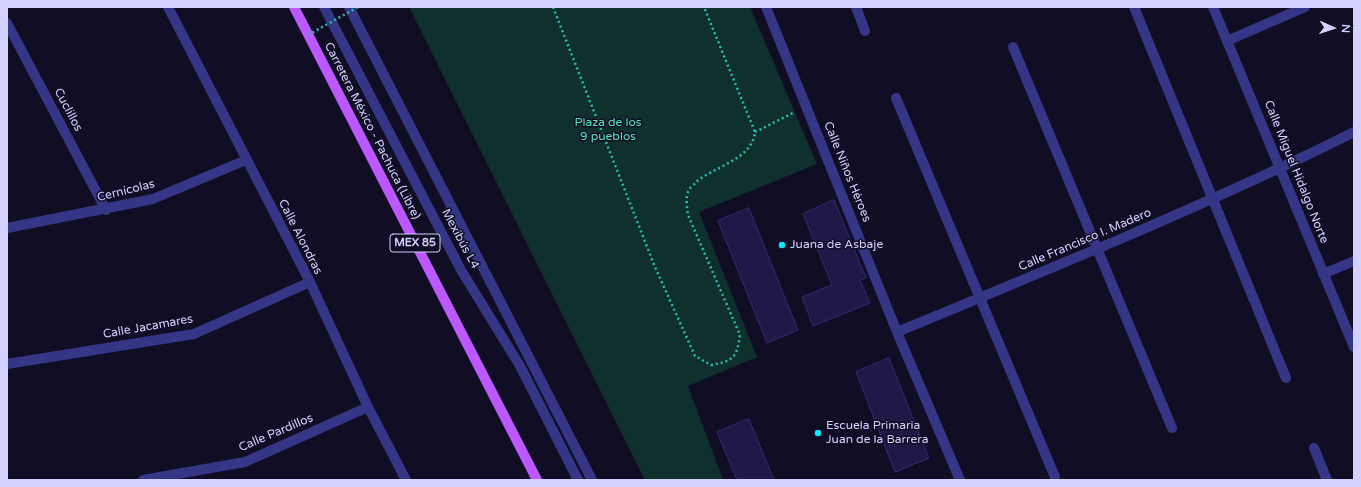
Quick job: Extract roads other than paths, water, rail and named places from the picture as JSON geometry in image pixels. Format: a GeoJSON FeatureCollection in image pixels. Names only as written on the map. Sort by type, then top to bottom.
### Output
{"type":"FeatureCollection","features":[{"type":"Feature","properties":{"kind":"main road","name":"Carretera México - Pachuca (Libre)"},"geometry":{"type":"LineString","coordinates":[[294,7],[537,480]]}},
{"type":"Feature","properties":{"kind":"street","name":"Calle Alondras"},"geometry":{"type":"LineString","coordinates":[[168,7],[310,282],[368,407],[406,480]]}},
{"type":"Feature","properties":{"kind":"street","name":"Mexibús L4"},"geometry":{"type":"LineString","coordinates":[[324,7],[461,270],[520,366],[578,480]]}},
{"type":"Feature","properties":{"kind":"street","name":"Mexibús L4"},"geometry":{"type":"LineString","coordinates":[[350,7],[592,480]]}},
{"type":"Feature","properties":{"kind":"street","name":"Calle Niños Héroes"},"geometry":{"type":"LineString","coordinates":[[766,7],[897,332],[960,480]]}},
{"type":"Feature","properties":{"kind":"street"},"geometry":{"type":"LineString","coordinates":[[856,7],[865,30]]}},
{"type":"Feature","properties":{"kind":"street"},"geometry":{"type":"LineString","coordinates":[[1134,7],[1214,199],[1286,378]]}},
{"type":"Feature","properties":{"kind":"street","name":"Calle Miguel Hidalgo Norte"},"geometry":{"type":"LineString","coordinates":[[1213,7],[1354,347]]}},
{"type":"Feature","properties":{"kind":"street"},"geometry":{"type":"LineString","coordinates":[[1227,40],[1305,7]]}},
{"type":"Feature","properties":{"kind":"street","name":"Cuclillos"},"geometry":{"type":"LineString","coordinates":[[7,22],[106,210]]}},
{"type":"Feature","properties":{"kind":"street"},"geometry":{"type":"LineString","coordinates":[[1012,47],[1098,248],[1172,428]]}},
{"type":"Feature","properties":{"kind":"street"},"geometry":{"type":"LineString","coordinates":[[896,98],[979,299],[1055,477]]}},
{"type":"Feature","properties":{"kind":"street","name":"Calle Francisco I. Madero"},"geometry":{"type":"LineString","coordinates":[[897,332],[979,299],[1214,199],[1281,169],[1354,132]]}},
{"type":"Feature","properties":{"kind":"street","name":"Cernícolas"},"geometry":{"type":"LineString","coordinates":[[7,228],[106,210],[153,199],[246,160]]}},
{"type":"Feature","properties":{"kind":"street"},"geometry":{"type":"LineString","coordinates":[[1323,274],[1354,261]]}},
{"type":"Feature","properties":{"kind":"street","name":"Calle Jacamares"},"geometry":{"type":"LineString","coordinates":[[7,364],[194,334],[310,282]]}},
{"type":"Feature","properties":{"kind":"street","name":"Calle Pardillos"},"geometry":{"type":"LineString","coordinates":[[143,480],[244,462],[368,407]]}},
{"type":"Feature","properties":{"kind":"street"},"geometry":{"type":"LineString","coordinates":[[1314,448],[1327,480]]}},
{"type":"Feature","properties":{"kind":"place","name":"Juana de Asbaje"},"geometry":{"type":"Point","coordinates":[782,245]}},
{"type":"Feature","properties":{"kind":"place","name":"Escuela Primaria Juan de la Barrera"},"geometry":{"type":"Point","coordinates":[818,433]}},
{"type":"Feature","properties":{"kind":"park label","name":"Plaza de los 9 pueblos"},"geometry":{"type":"Point","coordinates":[608,130]}}]}
